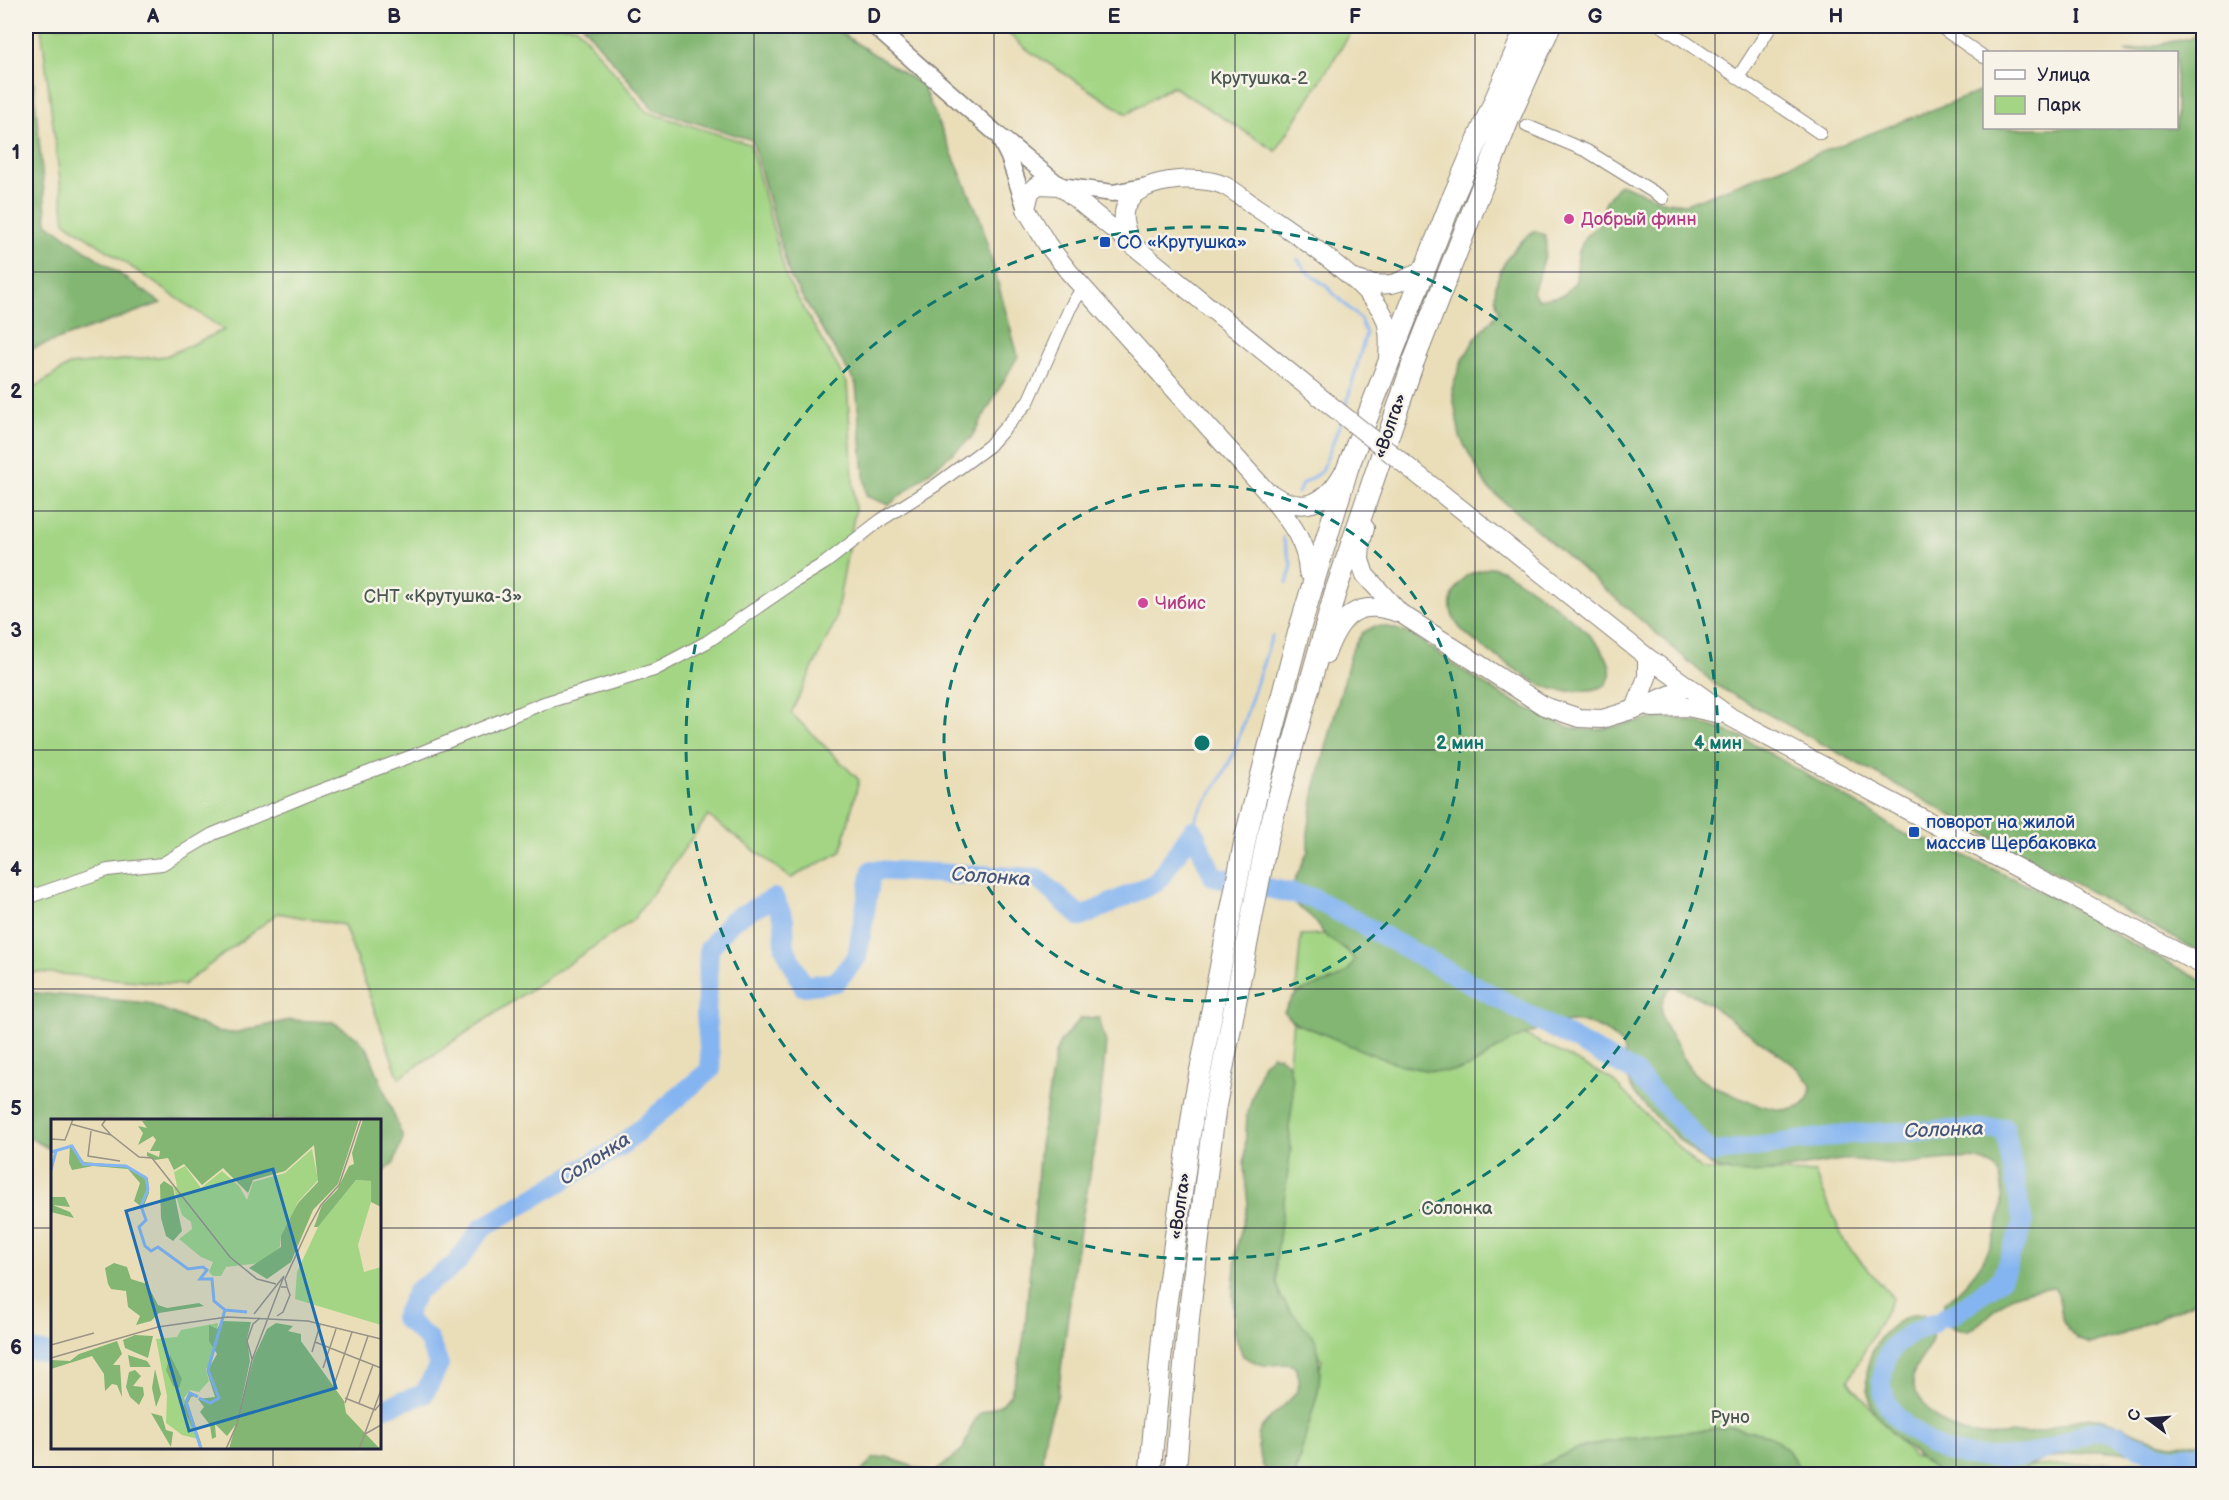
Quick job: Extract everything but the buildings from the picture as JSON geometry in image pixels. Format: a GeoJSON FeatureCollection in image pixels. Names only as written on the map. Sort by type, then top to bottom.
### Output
{"type":"FeatureCollection","features":[{"type":"Feature","properties":{"kind":"highway","name":"«Волга»"},"geometry":{"type":"LineString","coordinates":[[1150,1474],[1168,1288],[1194,1104],[1224,939],[1246,835],[1299,631],[1343,475],[1504,75],[1527,26]]}},
{"type":"Feature","properties":{"kind":"highway","name":"«Волга»"},"geometry":{"type":"LineString","coordinates":[[1175,1474],[1189,1314],[1215,1108],[1267,839],[1335,593],[1373,477],[1445,277],[1509,118],[1550,26]]}},
{"type":"Feature","properties":{"kind":"main road"},"geometry":{"type":"LineString","coordinates":[[1132,244],[1125,224],[1124,209],[1127,202],[1143,187],[1185,180],[1205,180],[1224,186],[1279,222],[1353,279],[1372,298],[1385,318],[1388,364]]}},
{"type":"Feature","properties":{"kind":"main road"},"geometry":{"type":"LineString","coordinates":[[1308,572],[1308,558],[1304,546],[1292,525],[1266,491],[1047,244],[1026,209],[1030,192],[1038,185],[1060,186],[1647,657],[1732,718],[2204,966]]}},
{"type":"Feature","properties":{"kind":"main road"},"geometry":{"type":"LineString","coordinates":[[1353,279],[1373,285],[1388,286],[1399,283],[1426,267]]}},
{"type":"Feature","properties":{"kind":"main road"},"geometry":{"type":"LineString","coordinates":[[1266,491],[1286,502],[1305,504],[1324,498],[1343,475]]}},
{"type":"Feature","properties":{"kind":"main road"},"geometry":{"type":"LineString","coordinates":[[1299,631],[1302,597],[1308,572],[1343,475]]}},
{"type":"Feature","properties":{"kind":"main road"},"geometry":{"type":"LineString","coordinates":[[1373,477],[1372,501],[1361,543],[1360,560],[1371,584],[1400,613],[1544,706],[1589,720],[1614,716],[1689,687]]}},
{"type":"Feature","properties":{"kind":"main road"},"geometry":{"type":"LineString","coordinates":[[1308,696],[1320,674],[1336,630],[1348,615],[1359,609],[1377,606],[1400,613]]}},
{"type":"Feature","properties":{"kind":"main road"},"geometry":{"type":"LineString","coordinates":[[1635,709],[1647,677],[1647,657]]}},
{"type":"Feature","properties":{"kind":"main road"},"geometry":{"type":"LineString","coordinates":[[1635,709],[1688,707],[1732,718]]}},
{"type":"Feature","properties":{"kind":"street"},"geometry":{"type":"LineString","coordinates":[[874,26],[1060,186],[1113,193],[1143,187]]}},
{"type":"Feature","properties":{"kind":"street"},"geometry":{"type":"LineString","coordinates":[[1662,26],[1820,133]]}},
{"type":"Feature","properties":{"kind":"street"},"geometry":{"type":"LineString","coordinates":[[1739,76],[1771,26]]}},
{"type":"Feature","properties":{"kind":"street"},"geometry":{"type":"LineString","coordinates":[[1940,26],[1983,56]]}},
{"type":"Feature","properties":{"kind":"street"},"geometry":{"type":"LineString","coordinates":[[1527,126],[1587,152],[1663,198]]}},
{"type":"Feature","properties":{"kind":"street"},"geometry":{"type":"LineString","coordinates":[[998,135],[1009,157],[1026,209]]}},
{"type":"Feature","properties":{"kind":"street"},"geometry":{"type":"LineString","coordinates":[[26,898],[108,870],[162,864],[213,834],[308,795],[544,703],[654,670],[707,642],[825,563],[881,520],[936,485],[989,446],[1028,402],[1070,308],[1083,287]]}},
{"type":"Feature","properties":{"kind":"green space"},"geometry":{"type":"Polygon","coordinates":[[[26,26],[28,26],[47,223],[161,303],[26,351],[26,26]]]}},
{"type":"Feature","properties":{"kind":"green space","name":"СНТ «Крутушка-3»"},"geometry":{"type":"Polygon","coordinates":[[[41,26],[576,26],[647,112],[750,144],[787,280],[847,383],[855,511],[835,622],[791,713],[859,780],[841,852],[791,878],[708,816],[633,920],[399,1078],[344,925],[278,913],[183,985],[38,972],[26,974],[26,393],[69,365],[166,356],[224,330],[65,222],[41,26]]]}},
{"type":"Feature","properties":{"kind":"green space"},"geometry":{"type":"Polygon","coordinates":[[[583,26],[830,26],[922,85],[980,218],[1018,356],[971,438],[889,505],[866,496],[856,384],[790,277],[752,140],[654,110],[583,26]]]}},
{"type":"Feature","properties":{"kind":"green space","name":"Крутушка-2"},"geometry":{"type":"Polygon","coordinates":[[[999,26],[1355,26],[1276,151],[1172,86],[1127,114],[1029,51],[999,26]]]}},
{"type":"Feature","properties":{"kind":"green space"},"geometry":{"type":"Polygon","coordinates":[[[2203,35],[2203,954],[1717,686],[1487,487],[1460,437],[1452,389],[1461,363],[1475,339],[1499,311],[1496,300],[1498,277],[1517,246],[1535,231],[1545,235],[1545,257],[1533,292],[1538,300],[1564,295],[1576,281],[1578,254],[1585,237],[1599,224],[1606,201],[1620,184],[1666,202],[1686,204],[1983,90],[1983,129],[2178,129],[2178,51],[2130,51],[2203,35]]]}},
{"type":"Feature","properties":{"kind":"green space"},"geometry":{"type":"Polygon","coordinates":[[[1492,567],[1504,571],[1553,604],[1591,637],[1605,654],[1610,670],[1606,684],[1597,689],[1583,691],[1562,691],[1550,688],[1522,674],[1470,638],[1461,629],[1454,620],[1451,609],[1452,598],[1458,586],[1466,576],[1492,567]]]}},
{"type":"Feature","properties":{"kind":"green space"},"geometry":{"type":"Polygon","coordinates":[[[1375,626],[1388,627],[1411,635],[1500,694],[1566,726],[1590,730],[1653,719],[1674,718],[1703,724],[1740,736],[1843,795],[1902,833],[1935,842],[2065,903],[2121,938],[2203,981],[2203,1298],[2117,1337],[2090,1344],[2077,1339],[2063,1322],[2058,1294],[2054,1288],[2028,1291],[2013,1296],[2005,1300],[1977,1326],[1970,1330],[1961,1330],[1952,1327],[1945,1319],[1944,1303],[1965,1284],[1982,1263],[1994,1238],[2001,1211],[2002,1193],[1998,1174],[1991,1165],[1983,1161],[1947,1159],[1900,1164],[1849,1160],[1761,1172],[1730,1172],[1717,1168],[1697,1155],[1637,1097],[1630,1085],[1621,1045],[1604,1030],[1590,1024],[1568,1022],[1549,1027],[1498,1048],[1469,1067],[1453,1071],[1434,1071],[1414,1068],[1374,1055],[1292,1021],[1284,1012],[1294,997],[1339,977],[1345,973],[1354,960],[1346,950],[1329,939],[1316,922],[1293,902],[1289,893],[1308,851],[1308,833],[1315,789],[1352,650],[1362,633],[1375,626]],[[1674,987],[1666,993],[1662,1002],[1663,1018],[1666,1028],[1685,1061],[1698,1077],[1706,1083],[1745,1100],[1774,1109],[1788,1110],[1799,1107],[1808,1100],[1811,1086],[1792,1063],[1714,1008],[1674,987]]]}},
{"type":"Feature","properties":{"kind":"green space","name":"Солонка"},"geometry":{"type":"Polygon","coordinates":[[[1327,934],[1610,1078],[1701,1170],[1815,1173],[1845,1243],[1893,1298],[1848,1381],[1913,1457],[2014,1467],[2203,1459],[2203,1474],[1296,1474],[1322,1360],[1258,1303],[1286,1094],[1301,935],[1327,934]]]}},
{"type":"Feature","properties":{"kind":"green space"},"geometry":{"type":"Polygon","coordinates":[[[26,992],[147,1003],[219,1032],[233,1033],[290,1020],[333,1022],[359,1039],[368,1050],[403,1138],[394,1163],[381,1174],[381,1119],[51,1119],[51,1149],[26,1136],[26,992]]]}},
{"type":"Feature","properties":{"kind":"green space"},"geometry":{"type":"Polygon","coordinates":[[[1081,1018],[1099,1018],[1106,1043],[1097,1135],[1076,1253],[1058,1394],[1046,1432],[1042,1458],[1048,1474],[933,1474],[963,1449],[979,1414],[1002,1404],[1010,1395],[1018,1370],[1025,1330],[1040,1145],[1055,1054],[1060,1042],[1081,1018]]]}},
{"type":"Feature","properties":{"kind":"green space"},"geometry":{"type":"Polygon","coordinates":[[[1272,1055],[1279,1056],[1289,1065],[1293,1099],[1289,1128],[1291,1148],[1276,1261],[1277,1282],[1281,1297],[1317,1343],[1320,1373],[1318,1392],[1295,1474],[1267,1474],[1258,1447],[1258,1435],[1265,1423],[1287,1403],[1298,1389],[1299,1381],[1295,1368],[1289,1364],[1261,1364],[1243,1356],[1235,1335],[1233,1289],[1237,1246],[1248,1204],[1244,1167],[1247,1115],[1262,1065],[1272,1055]]]}},
{"type":"Feature","properties":{"kind":"green space"},"geometry":{"type":"Polygon","coordinates":[[[1912,1315],[1923,1315],[1931,1327],[1932,1337],[1914,1372],[1913,1381],[1916,1392],[1935,1417],[1946,1425],[1970,1434],[1998,1435],[2038,1432],[2080,1419],[2100,1418],[2148,1438],[2164,1442],[2188,1444],[2203,1442],[2203,1467],[2185,1470],[2133,1453],[2098,1450],[2047,1458],[2028,1467],[2020,1474],[1938,1474],[1884,1424],[1874,1410],[1868,1394],[1867,1376],[1874,1348],[1887,1331],[1912,1315]]]}},
{"type":"Feature","properties":{"kind":"green space"},"geometry":{"type":"Polygon","coordinates":[[[1730,1427],[1769,1435],[1788,1450],[1803,1474],[1465,1474],[1514,1473],[1540,1466],[1576,1449],[1618,1439],[1730,1427]]]}},
{"type":"Feature","properties":{"kind":"green space"},"geometry":{"type":"Polygon","coordinates":[[[887,1457],[933,1474],[859,1474],[874,1458],[887,1457]]]}},
{"type":"Feature","properties":{"kind":"waterway"},"geometry":{"type":"LineString","coordinates":[[1298,259],[1305,270],[1326,286],[1360,319],[1366,333],[1345,409]]}},
{"type":"Feature","properties":{"kind":"waterway"},"geometry":{"type":"LineString","coordinates":[[1298,493],[1302,484],[1322,471],[1341,421]]}},
{"type":"Feature","properties":{"kind":"waterway"},"geometry":{"type":"LineString","coordinates":[[1283,538],[1292,566],[1287,583]]}},
{"type":"Feature","properties":{"kind":"waterway"},"geometry":{"type":"LineString","coordinates":[[1193,830],[1197,814],[1219,782],[1233,755],[1272,636]]}},
{"type":"Feature","properties":{"kind":"waterway","name":"Солонка"},"geometry":{"type":"LineString","coordinates":[[381,1409],[424,1394],[439,1365],[428,1339],[404,1318],[417,1291],[456,1264],[482,1228],[618,1148],[711,1069],[706,1015],[709,949],[732,920],[774,898],[784,920],[785,948],[803,986],[836,982],[857,957],[872,870],[1037,878],[1081,917],[1157,882],[1193,830],[1213,876],[1313,898],[1634,1072],[1711,1153],[1850,1134],[2005,1128],[2023,1224],[2001,1279],[1957,1312],[1945,1317]]}},
{"type":"Feature","properties":{"kind":"waterway","name":"Солонка"},"geometry":{"type":"LineString","coordinates":[[1933,1323],[1913,1332],[1891,1349],[1884,1367],[1882,1386],[1886,1401],[1904,1425],[1939,1448],[1957,1454],[1974,1456],[2018,1457],[2100,1430],[2114,1433],[2143,1449],[2160,1455],[2184,1457],[2204,1454]]}},
{"type":"Feature","properties":{"kind":"waterway","name":"Солонка"},"geometry":{"type":"LineString","coordinates":[[26,1349],[51,1354]]}},
{"type":"Feature","properties":{"kind":"place","name":"Добрый финн"},"geometry":{"type":"Point","coordinates":[1569,219]}},
{"type":"Feature","properties":{"kind":"place","name":"СО «Крутушка»"},"geometry":{"type":"Point","coordinates":[1105,242]}},
{"type":"Feature","properties":{"kind":"place","name":"Чибис"},"geometry":{"type":"Point","coordinates":[1143,603]}},
{"type":"Feature","properties":{"kind":"place","name":"поворот на жилой массив Щербаковка"},"geometry":{"type":"Point","coordinates":[1914,832]}},
{"type":"Feature","properties":{"kind":"park label","name":"Руно"},"geometry":{"type":"Point","coordinates":[1730,1417]}}]}
